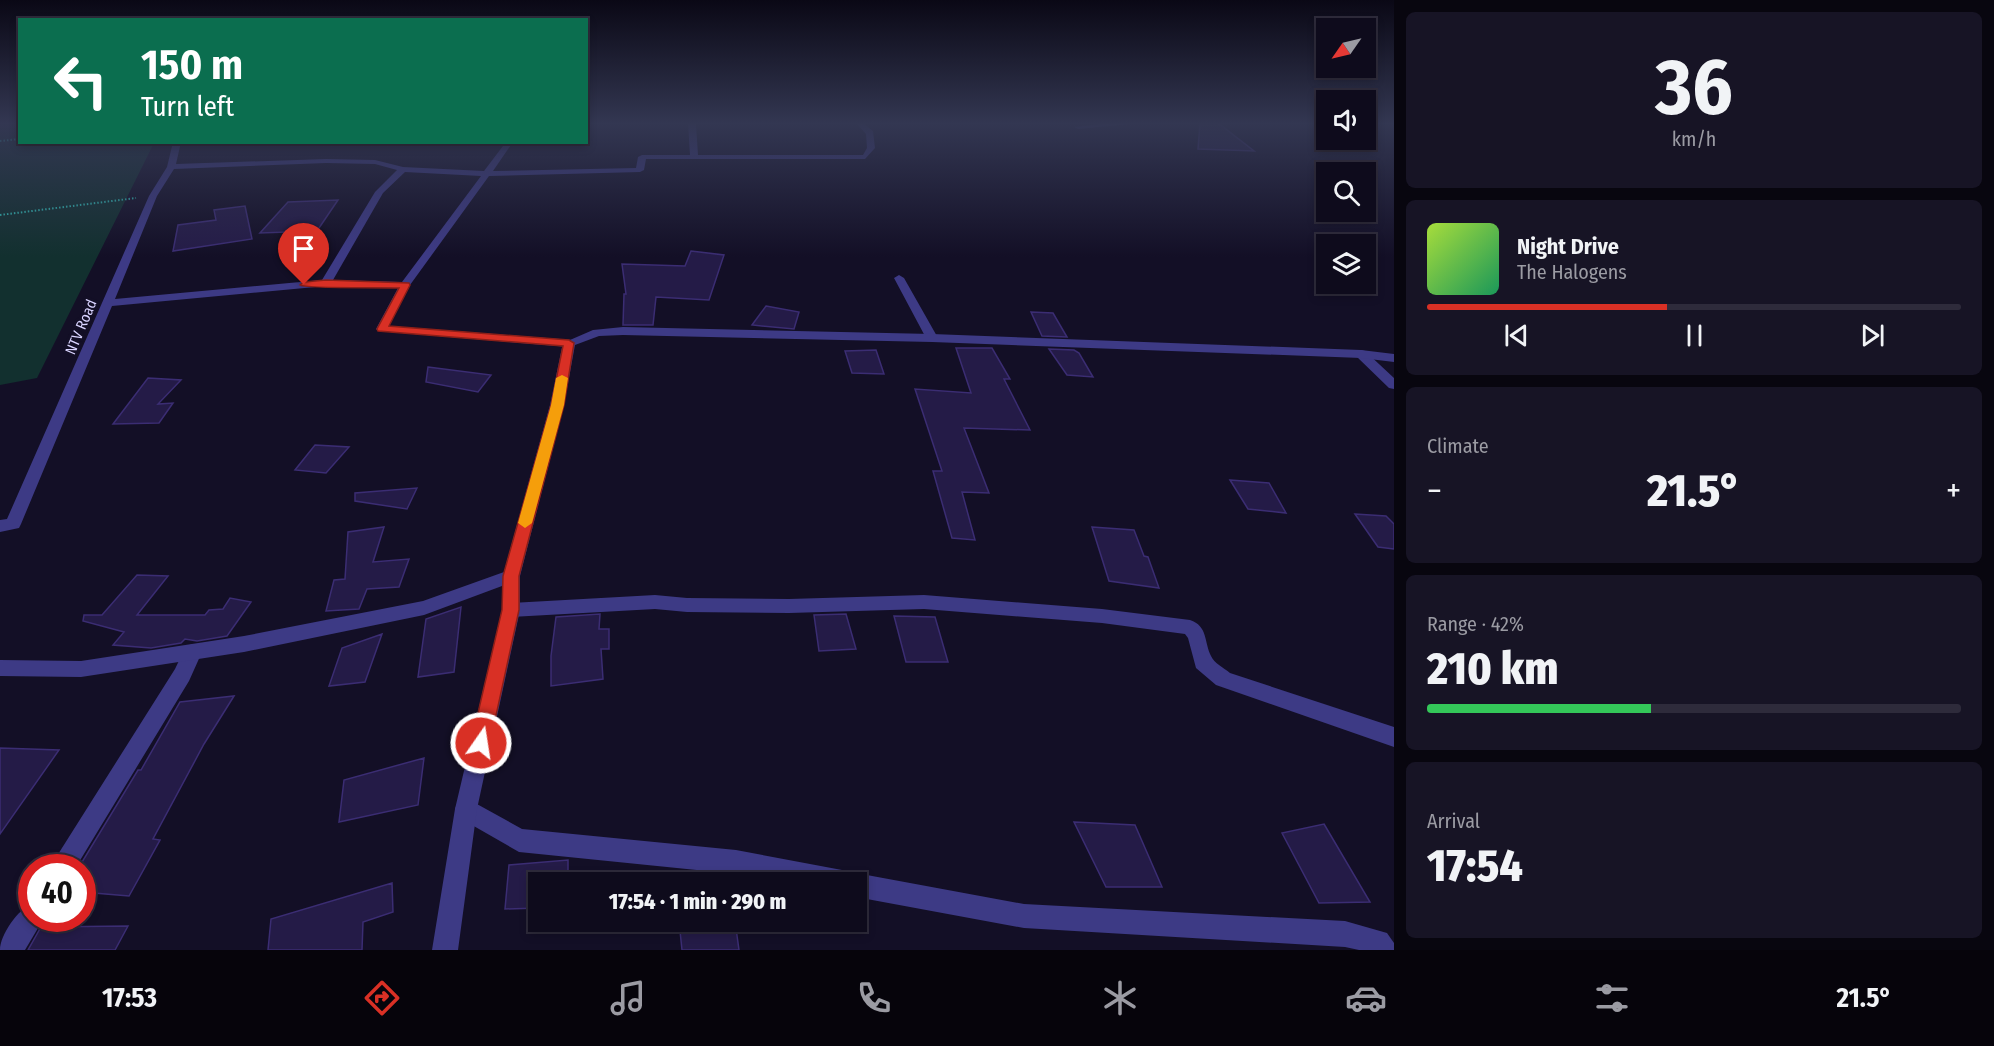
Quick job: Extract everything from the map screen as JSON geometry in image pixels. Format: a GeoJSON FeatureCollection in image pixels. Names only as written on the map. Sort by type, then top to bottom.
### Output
{"type":"FeatureCollection","features":[{"type":"Feature","properties":{"kind":"street","name":"NTV Road"},"geometry":{"type":"LineString","coordinates":[[6,525],[108,303],[153,196],[170,168]]}},
{"type":"Feature","properties":{"kind":"street"},"geometry":{"type":"LineString","coordinates":[[491,168],[405,285],[382,329],[569,343],[597,333],[623,331],[932,338],[1361,354],[1394,358]]}},
{"type":"Feature","properties":{"kind":"street"},"geometry":{"type":"LineString","coordinates":[[326,283],[379,192],[403,169],[487,174],[640,168]]}},
{"type":"Feature","properties":{"kind":"street"},"geometry":{"type":"LineString","coordinates":[[899,278],[932,338]]}},
{"type":"Feature","properties":{"kind":"street"},"geometry":{"type":"LineString","coordinates":[[108,303],[326,283],[405,285]]}},
{"type":"Feature","properties":{"kind":"street"},"geometry":{"type":"LineString","coordinates":[[446,950],[466,809],[511,610],[511,576],[557,405],[569,343]]}},
{"type":"Feature","properties":{"kind":"street"},"geometry":{"type":"LineString","coordinates":[[1361,354],[1394,385]]}},
{"type":"Feature","properties":{"kind":"street"},"geometry":{"type":"LineString","coordinates":[[0,668],[81,669],[193,652],[424,608],[511,576]]}},
{"type":"Feature","properties":{"kind":"street"},"geometry":{"type":"LineString","coordinates":[[511,610],[655,602],[687,605],[789,606],[924,602],[1102,616],[1190,627],[1197,636],[1203,662],[1223,679],[1394,737]]}},
{"type":"Feature","properties":{"kind":"street"},"geometry":{"type":"LineString","coordinates":[[70,854],[182,675],[193,652]]}},
{"type":"Feature","properties":{"kind":"street"},"geometry":{"type":"LineString","coordinates":[[466,809],[519,840],[736,862],[789,872]]}},
{"type":"Feature","properties":{"kind":"street"},"geometry":{"type":"LineString","coordinates":[[867,887],[1024,916],[1345,934],[1378,942],[1384,950]]}},
{"type":"Feature","properties":{"kind":"street"},"geometry":{"type":"LineString","coordinates":[[10,950],[22,932]]}},
{"type":"Feature","properties":{"kind":"path"},"geometry":{"type":"LineString","coordinates":[[0,215],[153,196]]}},
{"type":"Feature","properties":{"kind":"green space"},"geometry":{"type":"Polygon","coordinates":[[[0,168],[141,168],[37,378],[0,385],[0,168]]]}},
{"type":"Feature","properties":{"kind":"building"},"geometry":{"type":"Polygon","coordinates":[[[338,200],[317,231],[260,233],[288,202],[338,200]]]}},
{"type":"Feature","properties":{"kind":"building"},"geometry":{"type":"Polygon","coordinates":[[[245,206],[252,239],[173,251],[178,225],[216,220],[214,210],[245,206]]]}},
{"type":"Feature","properties":{"kind":"building"},"geometry":{"type":"Polygon","coordinates":[[[691,251],[724,255],[709,300],[656,297],[653,325],[623,325],[624,294],[626,294],[622,264],[685,266],[691,251]]]}},
{"type":"Feature","properties":{"kind":"building"},"geometry":{"type":"Polygon","coordinates":[[[766,306],[799,312],[794,329],[752,325],[766,306]]]}},
{"type":"Feature","properties":{"kind":"building"},"geometry":{"type":"Polygon","coordinates":[[[1031,312],[1053,313],[1067,337],[1042,336],[1031,312]]]}},
{"type":"Feature","properties":{"kind":"building"},"geometry":{"type":"Polygon","coordinates":[[[956,348],[992,348],[1010,379],[1004,379],[1030,430],[964,428],[989,493],[962,492],[975,540],[952,538],[933,471],[942,471],[915,389],[971,393],[956,348]]]}},
{"type":"Feature","properties":{"kind":"building"},"geometry":{"type":"Polygon","coordinates":[[[1049,349],[1074,350],[1079,353],[1093,377],[1067,375],[1049,349]]]}},
{"type":"Feature","properties":{"kind":"building"},"geometry":{"type":"Polygon","coordinates":[[[876,350],[884,374],[852,373],[845,351],[876,350]]]}},
{"type":"Feature","properties":{"kind":"building"},"geometry":{"type":"Polygon","coordinates":[[[428,367],[491,375],[478,392],[426,382],[428,367]]]}},
{"type":"Feature","properties":{"kind":"building"},"geometry":{"type":"Polygon","coordinates":[[[148,378],[181,380],[158,404],[173,403],[159,423],[113,424],[148,378]]]}},
{"type":"Feature","properties":{"kind":"building"},"geometry":{"type":"Polygon","coordinates":[[[315,445],[349,447],[326,473],[295,470],[315,445]]]}},
{"type":"Feature","properties":{"kind":"building"},"geometry":{"type":"Polygon","coordinates":[[[1230,480],[1269,483],[1286,513],[1248,509],[1230,480]]]}},
{"type":"Feature","properties":{"kind":"building"},"geometry":{"type":"Polygon","coordinates":[[[417,488],[407,509],[355,501],[355,493],[417,488]]]}},
{"type":"Feature","properties":{"kind":"building"},"geometry":{"type":"Polygon","coordinates":[[[1355,514],[1386,516],[1394,524],[1394,549],[1378,547],[1355,514]]]}},
{"type":"Feature","properties":{"kind":"building"},"geometry":{"type":"Polygon","coordinates":[[[384,527],[373,562],[409,559],[399,587],[367,589],[359,609],[326,611],[334,580],[345,579],[348,532],[384,527]]]}},
{"type":"Feature","properties":{"kind":"building"},"geometry":{"type":"Polygon","coordinates":[[[1092,527],[1134,530],[1144,556],[1148,557],[1159,588],[1109,581],[1092,527]]]}},
{"type":"Feature","properties":{"kind":"building"},"geometry":{"type":"Polygon","coordinates":[[[137,575],[168,576],[137,615],[205,615],[209,610],[223,609],[230,598],[251,602],[227,636],[197,641],[185,639],[181,643],[151,648],[113,645],[124,632],[83,621],[84,615],[102,615],[137,575]]]}},
{"type":"Feature","properties":{"kind":"building"},"geometry":{"type":"Polygon","coordinates":[[[461,607],[454,672],[418,677],[426,619],[461,607]]]}},
{"type":"Feature","properties":{"kind":"building"},"geometry":{"type":"Polygon","coordinates":[[[600,614],[599,629],[609,629],[609,649],[601,649],[603,679],[551,686],[551,656],[556,617],[600,614]]]}},
{"type":"Feature","properties":{"kind":"building"},"geometry":{"type":"Polygon","coordinates":[[[846,614],[856,649],[819,651],[814,615],[846,614]]]}},
{"type":"Feature","properties":{"kind":"building"},"geometry":{"type":"Polygon","coordinates":[[[894,616],[935,617],[948,662],[906,662],[894,616]]]}},
{"type":"Feature","properties":{"kind":"building"},"geometry":{"type":"Polygon","coordinates":[[[382,634],[365,682],[329,686],[342,648],[382,634]]]}},
{"type":"Feature","properties":{"kind":"building"},"geometry":{"type":"Polygon","coordinates":[[[234,696],[204,744],[153,839],[160,840],[129,896],[96,893],[96,854],[87,854],[138,770],[141,770],[180,702],[234,696]]]}},
{"type":"Feature","properties":{"kind":"building"},"geometry":{"type":"Polygon","coordinates":[[[0,748],[59,750],[0,834],[0,748]]]}},
{"type":"Feature","properties":{"kind":"building"},"geometry":{"type":"Polygon","coordinates":[[[424,758],[418,805],[339,822],[344,780],[424,758]]]}},
{"type":"Feature","properties":{"kind":"building"},"geometry":{"type":"Polygon","coordinates":[[[1074,822],[1135,825],[1162,887],[1106,887],[1074,822]]]}},
{"type":"Feature","properties":{"kind":"building"},"geometry":{"type":"Polygon","coordinates":[[[1324,824],[1370,902],[1319,903],[1282,833],[1324,824]]]}},
{"type":"Feature","properties":{"kind":"building"},"geometry":{"type":"Polygon","coordinates":[[[568,860],[568,872],[528,872],[528,908],[505,909],[509,865],[568,860]]]}},
{"type":"Feature","properties":{"kind":"building"},"geometry":{"type":"Polygon","coordinates":[[[392,883],[393,912],[363,922],[362,950],[268,950],[271,919],[392,883]]]}},
{"type":"Feature","properties":{"kind":"building"},"geometry":{"type":"Polygon","coordinates":[[[96,926],[128,926],[115,950],[28,950],[38,932],[96,932],[96,926]]]}},
{"type":"Feature","properties":{"kind":"building"},"geometry":{"type":"Polygon","coordinates":[[[680,932],[737,932],[739,950],[682,950],[680,932]]]}},
{"type":"Feature","properties":{"kind":"slow traffic"},"geometry":{"type":"LineString","coordinates":[[525,523],[557,405],[562,378]]}},
{"type":"Feature","properties":{"kind":"route"},"geometry":{"type":"LineString","coordinates":[[304,285],[326,283],[405,285],[382,329],[569,343],[557,405],[511,576],[511,610],[481,743]]}}]}
